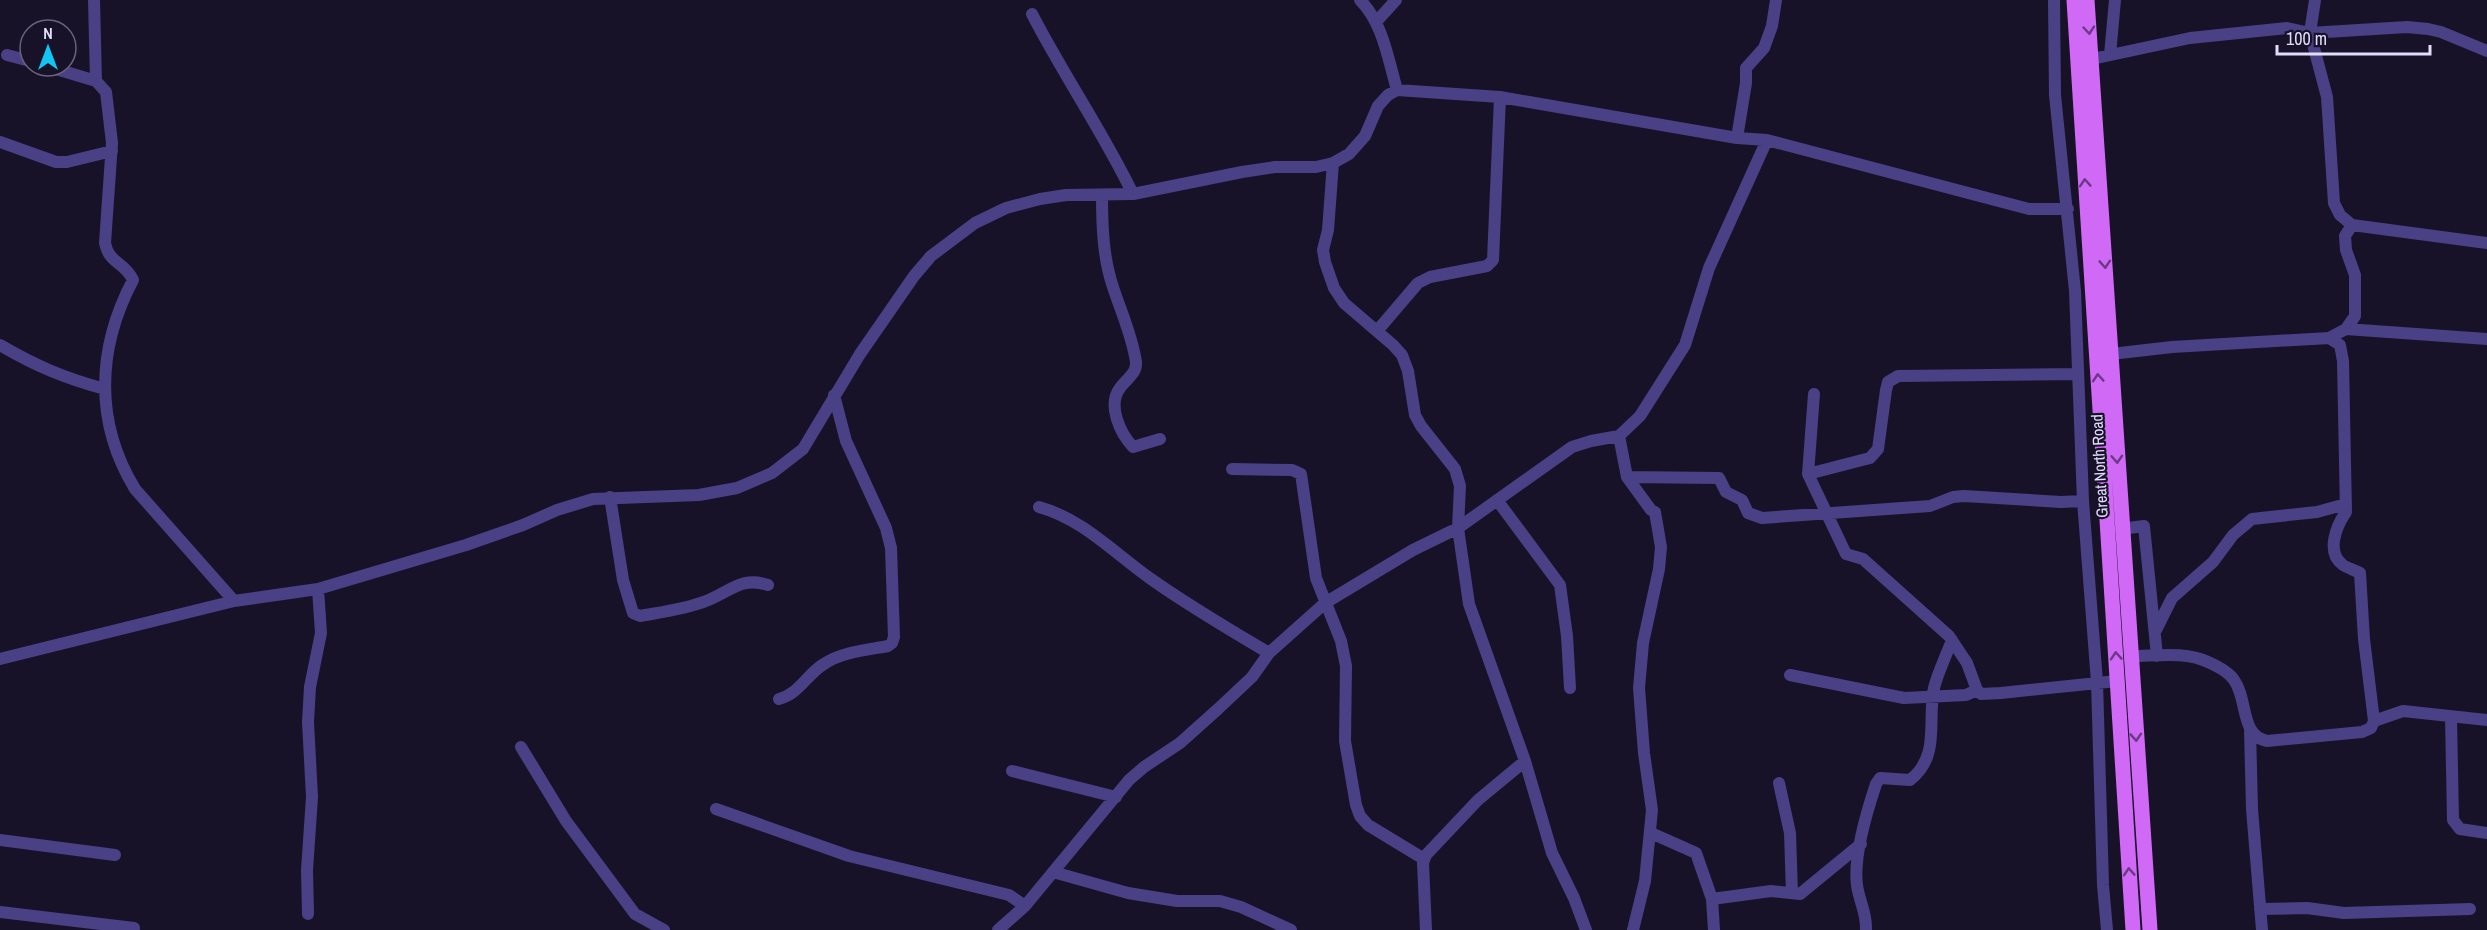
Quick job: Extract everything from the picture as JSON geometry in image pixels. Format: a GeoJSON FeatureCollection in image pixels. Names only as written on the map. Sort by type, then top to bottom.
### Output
{"type":"FeatureCollection","features":[{"type":"Feature","properties":{"kind":"main road","name":"Great North Road"},"geometry":{"type":"LineString","coordinates":[[2074,0],[2133,930]]}},
{"type":"Feature","properties":{"kind":"main road","name":"Great North Road"},"geometry":{"type":"LineString","coordinates":[[2087,0],[2121,529],[2150,930]]}},
{"type":"Feature","properties":{"kind":"street"},"geometry":{"type":"LineString","coordinates":[[94,0],[96,81]]}},
{"type":"Feature","properties":{"kind":"street"},"geometry":{"type":"LineString","coordinates":[[1360,0],[1370,10],[1376,22],[1397,90]]}},
{"type":"Feature","properties":{"kind":"street"},"geometry":{"type":"LineString","coordinates":[[1376,22],[1396,0]]}},
{"type":"Feature","properties":{"kind":"street"},"geometry":{"type":"LineString","coordinates":[[1737,138],[1746,83],[1746,68],[1764,48],[1772,26],[1776,0]]}},
{"type":"Feature","properties":{"kind":"street"},"geometry":{"type":"LineString","coordinates":[[2054,0],[2055,95],[2068,208],[2074,291],[2083,501],[2097,682],[2103,885],[2107,930]]}},
{"type":"Feature","properties":{"kind":"street"},"geometry":{"type":"LineString","coordinates":[[2110,55],[2115,0]]}},
{"type":"Feature","properties":{"kind":"street"},"geometry":{"type":"LineString","coordinates":[[2314,0],[2310,33],[2327,97],[2334,203],[2340,215],[2352,225],[2487,243]]}},
{"type":"Feature","properties":{"kind":"street"},"geometry":{"type":"LineString","coordinates":[[1032,14],[1058,65],[1116,159],[1133,194]]}},
{"type":"Feature","properties":{"kind":"street"},"geometry":{"type":"LineString","coordinates":[[2092,59],[2190,38],[2287,28],[2310,33],[2407,27],[2441,32],[2487,51]]}},
{"type":"Feature","properties":{"kind":"street"},"geometry":{"type":"LineString","coordinates":[[7,55],[18,58]]}},
{"type":"Feature","properties":{"kind":"street"},"geometry":{"type":"LineString","coordinates":[[78,76],[96,81],[105,92],[109,106],[112,151],[105,243],[107,254],[114,261],[128,268],[133,280],[120,305],[108,361],[105,389],[107,424],[122,469],[135,489],[234,601]]}},
{"type":"Feature","properties":{"kind":"street"},"geometry":{"type":"LineString","coordinates":[[0,659],[234,601],[318,590],[466,545],[523,525],[556,510],[593,499],[699,495],[737,488],[772,473],[803,449],[834,395],[914,276],[931,256],[975,223],[1006,208],[1057,197],[1133,194],[1242,172],[1275,167],[1316,167],[1333,163],[1349,154],[1365,136],[1378,105],[1397,90],[1500,97],[1737,138],[1767,140],[2029,209],[2068,208]]}},
{"type":"Feature","properties":{"kind":"street"},"geometry":{"type":"LineString","coordinates":[[1377,331],[1418,283],[1430,277],[1487,266],[1493,260],[1500,97]]}},
{"type":"Feature","properties":{"kind":"street"},"geometry":{"type":"LineString","coordinates":[[998,930],[1025,906],[1072,846],[1136,774],[1180,743],[1218,709],[1252,677],[1269,652],[1325,603],[1413,550],[1458,528],[1572,447],[1619,436],[1641,416],[1685,345],[1709,268],[1767,140]]}},
{"type":"Feature","properties":{"kind":"street"},"geometry":{"type":"LineString","coordinates":[[0,142],[56,162],[67,162],[112,151]]}},
{"type":"Feature","properties":{"kind":"street"},"geometry":{"type":"LineString","coordinates":[[1333,163],[1328,230],[1323,250],[1325,262],[1334,288],[1344,303],[1402,355],[1408,371],[1415,415],[1455,469],[1460,486],[1458,528],[1469,603],[1525,761],[1552,853],[1574,898],[1586,930]]}},
{"type":"Feature","properties":{"kind":"street"},"geometry":{"type":"LineString","coordinates":[[1102,195],[1102,222],[1108,268],[1131,338],[1136,365],[1132,377],[1117,392],[1114,404],[1117,419],[1133,447],[1161,439]]}},
{"type":"Feature","properties":{"kind":"street"},"geometry":{"type":"LineString","coordinates":[[2346,330],[2355,316],[2355,275],[2346,250],[2345,236],[2352,225]]}},
{"type":"Feature","properties":{"kind":"street"},"geometry":{"type":"LineString","coordinates":[[2111,354],[2172,347],[2329,338],[2346,330],[2487,339]]}},
{"type":"Feature","properties":{"kind":"street"},"geometry":{"type":"LineString","coordinates":[[2131,656],[2188,656],[2207,661],[2222,669],[2234,680],[2241,694],[2253,736],[2267,741],[2362,732],[2371,728],[2374,721],[2364,639],[2360,573],[2342,564],[2336,555],[2334,537],[2338,524],[2346,512],[2343,361],[2340,345],[2329,338]]}},
{"type":"Feature","properties":{"kind":"street"},"geometry":{"type":"LineString","coordinates":[[0,345],[37,366],[68,379],[105,389]]}},
{"type":"Feature","properties":{"kind":"street"},"geometry":{"type":"LineString","coordinates":[[1808,474],[1870,458],[1878,449],[1888,382],[1899,376],[2077,374]]}},
{"type":"Feature","properties":{"kind":"street"},"geometry":{"type":"LineString","coordinates":[[1814,394],[1808,474],[1846,554],[1863,559],[1952,640],[1966,663],[1977,690],[1982,694],[2001,693],[2118,681]]}},
{"type":"Feature","properties":{"kind":"street"},"geometry":{"type":"LineString","coordinates":[[779,699],[795,691],[823,664],[848,654],[888,646],[894,637],[891,548],[886,528],[846,441],[834,395]]}},
{"type":"Feature","properties":{"kind":"street"},"geometry":{"type":"LineString","coordinates":[[1619,436],[1627,477],[1651,510],[1655,512],[1660,547],[1659,568],[1643,643],[1640,678],[1644,753],[1653,810],[1645,881],[1633,930]]}},
{"type":"Feature","properties":{"kind":"street"},"geometry":{"type":"LineString","coordinates":[[1232,469],[1292,470],[1301,474],[1316,578],[1341,641],[1346,666],[1346,752],[1360,816],[1368,825],[1424,859]]}},
{"type":"Feature","properties":{"kind":"street"},"geometry":{"type":"LineString","coordinates":[[1627,477],[1685,479],[1715,477],[1722,482],[1726,492],[1742,500],[1748,513],[1761,518],[1930,506],[1953,497],[1964,496],[2061,502],[2083,501]]}},
{"type":"Feature","properties":{"kind":"street"},"geometry":{"type":"LineString","coordinates":[[610,497],[623,580],[633,613],[640,616],[705,602],[747,582],[756,581],[768,585]]}},
{"type":"Feature","properties":{"kind":"street"},"geometry":{"type":"LineString","coordinates":[[1497,500],[1560,585],[1567,636],[1570,688]]}},
{"type":"Feature","properties":{"kind":"street"},"geometry":{"type":"LineString","coordinates":[[2156,630],[2172,598],[2214,562],[2233,535],[2252,519],[2317,512],[2346,504]]}},
{"type":"Feature","properties":{"kind":"street"},"geometry":{"type":"LineString","coordinates":[[1040,507],[1058,512],[1083,527],[1152,580],[1269,652]]}},
{"type":"Feature","properties":{"kind":"street"},"geometry":{"type":"LineString","coordinates":[[2121,529],[2144,526],[2157,656]]}},
{"type":"Feature","properties":{"kind":"street"},"geometry":{"type":"LineString","coordinates":[[308,914],[307,870],[312,797],[308,722],[310,687],[321,633],[318,590]]}},
{"type":"Feature","properties":{"kind":"street"},"geometry":{"type":"LineString","coordinates":[[1866,930],[1865,910],[1857,885],[1861,844],[1878,780],[1885,778],[1910,780],[1924,765],[1931,746],[1933,697],[1936,683],[1952,640]]}},
{"type":"Feature","properties":{"kind":"street"},"geometry":{"type":"LineString","coordinates":[[1790,675],[1869,689],[1904,698],[1966,696],[1977,690]]}},
{"type":"Feature","properties":{"kind":"street"},"geometry":{"type":"LineString","coordinates":[[2374,721],[2403,711],[2487,720]]}},
{"type":"Feature","properties":{"kind":"street"},"geometry":{"type":"LineString","coordinates":[[2451,717],[2453,820],[2460,829],[2487,833]]}},
{"type":"Feature","properties":{"kind":"street"},"geometry":{"type":"LineString","coordinates":[[2250,729],[2252,809],[2262,930]]}},
{"type":"Feature","properties":{"kind":"street"},"geometry":{"type":"LineString","coordinates":[[521,747],[566,821],[635,914],[664,930]]}},
{"type":"Feature","properties":{"kind":"street"},"geometry":{"type":"LineString","coordinates":[[1426,930],[1424,859],[1478,800],[1525,761]]}},
{"type":"Feature","properties":{"kind":"street"},"geometry":{"type":"LineString","coordinates":[[1012,771],[1116,797]]}},
{"type":"Feature","properties":{"kind":"street"},"geometry":{"type":"LineString","coordinates":[[1779,783],[1791,838],[1792,894]]}},
{"type":"Feature","properties":{"kind":"street"},"geometry":{"type":"LineString","coordinates":[[716,809],[849,856],[1009,895],[1025,906]]}},
{"type":"Feature","properties":{"kind":"street"},"geometry":{"type":"LineString","coordinates":[[1651,833],[1696,853],[1712,899],[1714,930]]}},
{"type":"Feature","properties":{"kind":"street"},"geometry":{"type":"LineString","coordinates":[[0,840],[115,855]]}},
{"type":"Feature","properties":{"kind":"street"},"geometry":{"type":"LineString","coordinates":[[1712,899],[1771,891],[1800,894],[1861,844]]}},
{"type":"Feature","properties":{"kind":"street"},"geometry":{"type":"LineString","coordinates":[[1053,872],[1128,893],[1177,901],[1220,901],[1241,907],[1291,930]]}},
{"type":"Feature","properties":{"kind":"street"},"geometry":{"type":"LineString","coordinates":[[2260,909],[2307,908],[2344,913],[2470,909]]}},
{"type":"Feature","properties":{"kind":"street"},"geometry":{"type":"LineString","coordinates":[[0,912],[134,928]]}}]}
